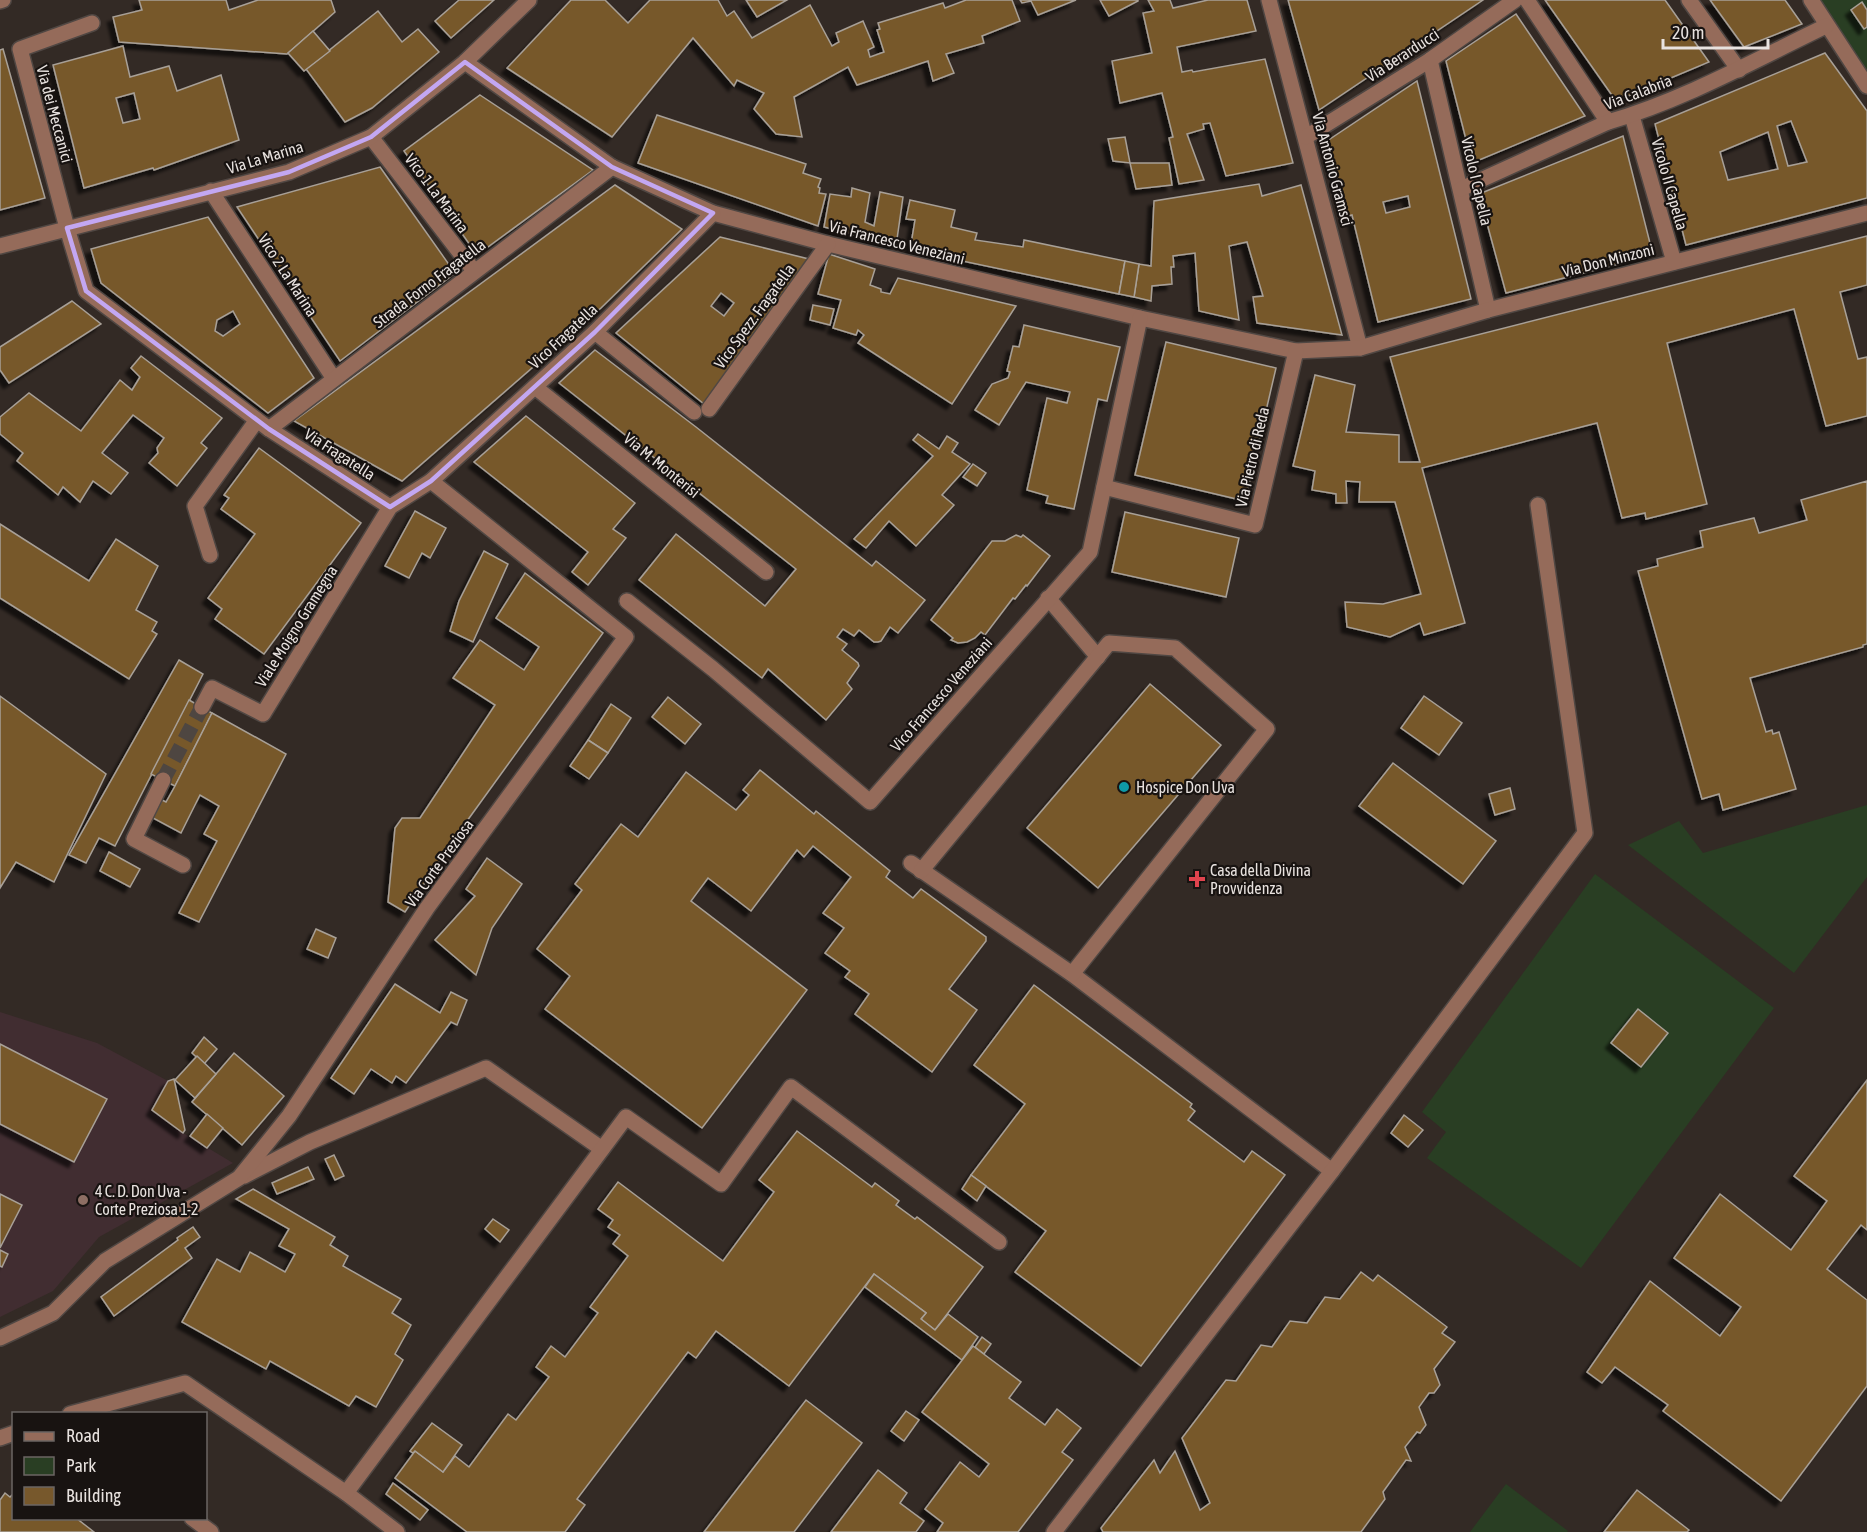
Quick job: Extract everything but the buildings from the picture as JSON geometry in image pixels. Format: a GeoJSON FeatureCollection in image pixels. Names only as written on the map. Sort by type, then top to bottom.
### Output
{"type":"FeatureCollection","features":[{"type":"Feature","properties":{"kind":"street","name":"Via La Marina"},"geometry":{"type":"LineString","coordinates":[[0,246],[289,172],[371,137],[465,62],[529,0]]}},
{"type":"Feature","properties":{"kind":"street","name":"Via Antonio Gramsci"},"geometry":{"type":"LineString","coordinates":[[1269,0],[1360,348]]}},
{"type":"Feature","properties":{"kind":"street","name":"Via Berarducci"},"geometry":{"type":"LineString","coordinates":[[1306,137],[1430,60],[1515,0]]}},
{"type":"Feature","properties":{"kind":"street"},"geometry":{"type":"LineString","coordinates":[[1527,0],[1608,122]]}},
{"type":"Feature","properties":{"kind":"street"},"geometry":{"type":"LineString","coordinates":[[1689,0],[1739,70]]}},
{"type":"Feature","properties":{"kind":"street"},"geometry":{"type":"LineString","coordinates":[[1811,0],[1867,86]]}},
{"type":"Feature","properties":{"kind":"street","name":"Via dei Meccanici"},"geometry":{"type":"LineString","coordinates":[[67,228],[20,49],[92,23]]}},
{"type":"Feature","properties":{"kind":"street","name":"Via Calabria"},"geometry":{"type":"LineString","coordinates":[[1461,189],[1608,122],[1632,116],[1739,70],[1826,26]]}},
{"type":"Feature","properties":{"kind":"street","name":"Vicolo I Capella"},"geometry":{"type":"LineString","coordinates":[[1430,60],[1488,310]]}},
{"type":"Feature","properties":{"kind":"street","name":"Via Francesco Veneziani"},"geometry":{"type":"LineString","coordinates":[[465,62],[612,167],[713,213],[828,244],[1140,318],[1296,351],[1360,348]]}},
{"type":"Feature","properties":{"kind":"street","name":"Vicolo II Capella"},"geometry":{"type":"LineString","coordinates":[[1632,116],[1674,262]]}},
{"type":"Feature","properties":{"kind":"street","name":"Vico 1 La Marina"},"geometry":{"type":"LineString","coordinates":[[371,137],[474,271]]}},
{"type":"Feature","properties":{"kind":"street","name":"Strada Forno Fragatella"},"geometry":{"type":"LineString","coordinates":[[210,555],[195,506],[263,425],[334,379],[612,167]]}},
{"type":"Feature","properties":{"kind":"street","name":"Vico 2 La Marina"},"geometry":{"type":"LineString","coordinates":[[211,191],[334,379]]}},
{"type":"Feature","properties":{"kind":"street","name":"Vico Fragatella"},"geometry":{"type":"LineString","coordinates":[[431,481],[595,333],[713,213]]}},
{"type":"Feature","properties":{"kind":"street","name":"Via Don Minzoni"},"geometry":{"type":"LineString","coordinates":[[1360,348],[1488,310],[1867,213]]}},
{"type":"Feature","properties":{"kind":"street","name":"Via Fragatella"},"geometry":{"type":"LineString","coordinates":[[67,228],[86,291],[263,425],[390,507]]}},
{"type":"Feature","properties":{"kind":"street","name":"Vico Spezz. Fragatella"},"geometry":{"type":"LineString","coordinates":[[709,409],[828,244]]}},
{"type":"Feature","properties":{"kind":"street","name":"Vico Francesco Veneziani"},"geometry":{"type":"LineString","coordinates":[[627,601],[713,669],[870,802],[1089,552],[1140,318]]}},
{"type":"Feature","properties":{"kind":"street"},"geometry":{"type":"LineString","coordinates":[[595,333],[694,412]]}},
{"type":"Feature","properties":{"kind":"street","name":"Via Pietro di Reda"},"geometry":{"type":"LineString","coordinates":[[1104,487],[1255,525],[1296,351]]}},
{"type":"Feature","properties":{"kind":"street","name":"Via M. Monterisi"},"geometry":{"type":"LineString","coordinates":[[535,387],[766,572]]}},
{"type":"Feature","properties":{"kind":"street"},"geometry":{"type":"LineString","coordinates":[[390,507],[431,481]]}},
{"type":"Feature","properties":{"kind":"street","name":"Via Corte Preziosa"},"geometry":{"type":"LineString","coordinates":[[239,1179],[290,1116],[427,908],[626,637],[431,481]]}},
{"type":"Feature","properties":{"kind":"street"},"geometry":{"type":"LineString","coordinates":[[1054,1532],[1332,1171],[1585,833],[1538,505]]}},
{"type":"Feature","properties":{"kind":"street","name":"Viale Moigno Gramegna"},"geometry":{"type":"LineString","coordinates":[[202,708],[212,688],[263,714],[390,507]]}},
{"type":"Feature","properties":{"kind":"street"},"geometry":{"type":"LineString","coordinates":[[1048,598],[1098,657]]}},
{"type":"Feature","properties":{"kind":"street"},"geometry":{"type":"LineString","coordinates":[[1072,974],[1267,729],[1175,648],[1109,643],[916,867],[1072,974],[1332,1171]]}},
{"type":"Feature","properties":{"kind":"street"},"geometry":{"type":"LineString","coordinates":[[163,780],[134,839],[183,866]]}},
{"type":"Feature","properties":{"kind":"street"},"geometry":{"type":"LineString","coordinates":[[0,1338],[53,1313],[105,1262],[239,1179],[309,1142],[486,1068],[602,1149]]}},
{"type":"Feature","properties":{"kind":"street"},"geometry":{"type":"LineString","coordinates":[[346,1494],[626,1117],[721,1184],[791,1087],[999,1242]]}},
{"type":"Feature","properties":{"kind":"street"},"geometry":{"type":"LineString","coordinates":[[74,1412],[185,1383],[397,1532]]}},
{"type":"Feature","properties":{"kind":"street"},"geometry":{"type":"LineString","coordinates":[[195,1520],[211,1532]]}},
{"type":"Feature","properties":{"kind":"highlighted area"},"geometry":{"type":"Polygon","coordinates":[[[465,62],[612,167],[713,213],[595,332],[431,481],[390,507],[269,429],[86,291],[67,228],[289,172],[371,137],[465,62]]]}},
{"type":"Feature","properties":{"kind":"shaded area","name":"4 C. D. Don Uva - Corte Preziosa 1-2"},"geometry":{"type":"Polygon","coordinates":[[[0,1012],[97,1043],[168,1081],[152,1110],[183,1133],[233,1163],[99,1237],[53,1291],[0,1317],[0,1012]]]}},
{"type":"Feature","properties":{"kind":"green space"},"geometry":{"type":"Polygon","coordinates":[[[1811,0],[1867,0],[1867,86],[1811,0]]]}},
{"type":"Feature","properties":{"kind":"green space"},"geometry":{"type":"Polygon","coordinates":[[[1867,805],[1867,877],[1794,973],[1628,845],[1679,821],[1703,853],[1867,805]]]}},
{"type":"Feature","properties":{"kind":"green space"},"geometry":{"type":"Polygon","coordinates":[[[1595,874],[1774,1008],[1581,1268],[1427,1158],[1446,1132],[1422,1112],[1595,874]]]}},
{"type":"Feature","properties":{"kind":"green space"},"geometry":{"type":"Polygon","coordinates":[[[1506,1484],[1568,1531],[1470,1532],[1506,1484]]]}},
{"type":"Feature","properties":{"kind":"tunnel"},"geometry":{"type":"LineString","coordinates":[[163,780],[202,707]]}},
{"type":"Feature","properties":{"kind":"place","name":"Hospice Don Uva"},"geometry":{"type":"Point","coordinates":[1124,787]}},
{"type":"Feature","properties":{"kind":"place","name":"Casa della Divina Provvidenza"},"geometry":{"type":"Point","coordinates":[1197,879]}},
{"type":"Feature","properties":{"kind":"place","name":"4 C. D. Don Uva - Corte Preziosa 1-2"},"geometry":{"type":"Point","coordinates":[83,1200]}}]}
